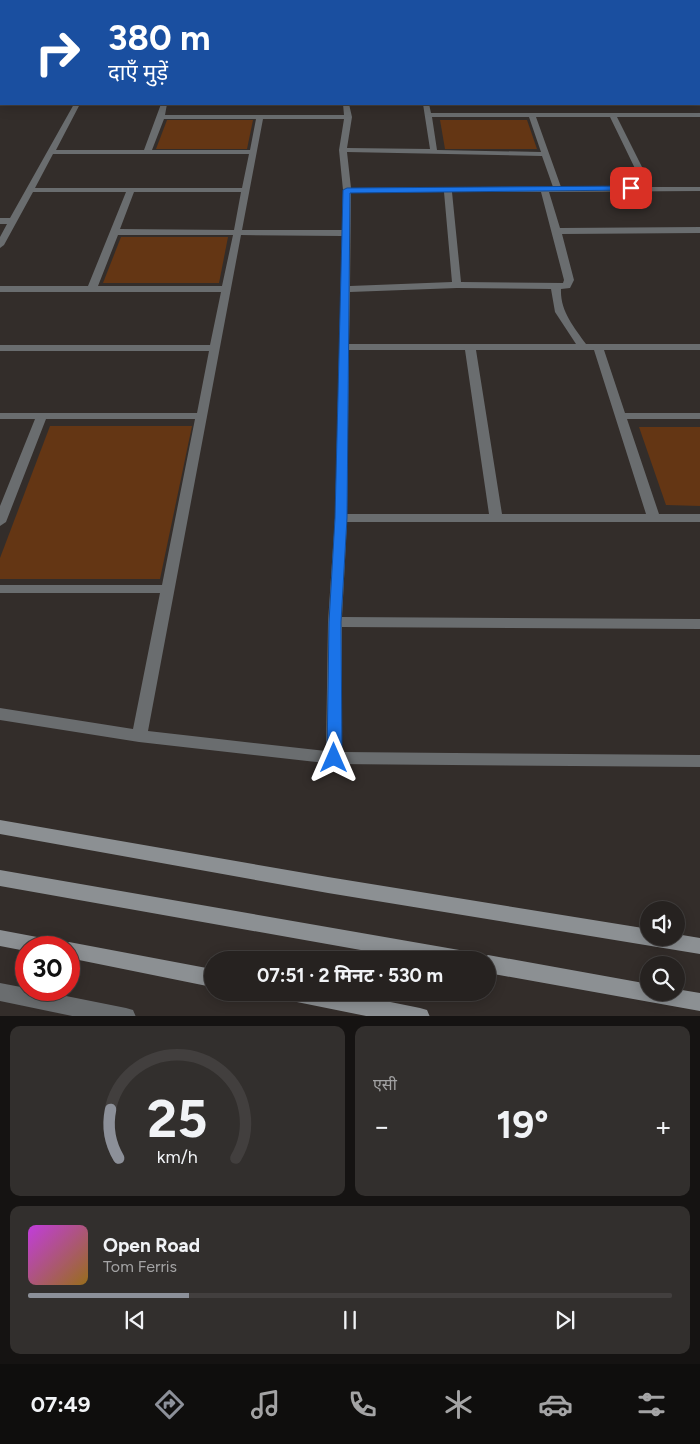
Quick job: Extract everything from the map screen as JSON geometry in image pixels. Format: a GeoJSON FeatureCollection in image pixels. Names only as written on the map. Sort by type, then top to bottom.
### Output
{"type":"FeatureCollection","features":[{"type":"Feature","properties":{"kind":"main road"},"geometry":{"type":"LineString","coordinates":[[0,827],[328,885],[700,946]]}},
{"type":"Feature","properties":{"kind":"main road"},"geometry":{"type":"LineString","coordinates":[[0,878],[414,951]]}},
{"type":"Feature","properties":{"kind":"main road"},"geometry":{"type":"LineString","coordinates":[[0,938],[15,941]]}},
{"type":"Feature","properties":{"kind":"main road"},"geometry":{"type":"LineString","coordinates":[[80,952],[204,976]]}},
{"type":"Feature","properties":{"kind":"main road"},"geometry":{"type":"LineString","coordinates":[[496,965],[700,1002]]}},
{"type":"Feature","properties":{"kind":"main road"},"geometry":{"type":"LineString","coordinates":[[340,1001],[420,1016]]}},
{"type":"Feature","properties":{"kind":"street"},"geometry":{"type":"LineString","coordinates":[[0,245],[76,105]]}},
{"type":"Feature","properties":{"kind":"street"},"geometry":{"type":"LineString","coordinates":[[147,152],[164,105]]}},
{"type":"Feature","properties":{"kind":"street"},"geometry":{"type":"LineString","coordinates":[[334,758],[335,622],[341,518],[347,190],[343,150],[348,117],[346,105]]}},
{"type":"Feature","properties":{"kind":"street"},"geometry":{"type":"LineString","coordinates":[[426,105],[434,152]]}},
{"type":"Feature","properties":{"kind":"street"},"geometry":{"type":"LineString","coordinates":[[427,115],[532,116],[699,112]]}},
{"type":"Feature","properties":{"kind":"street"},"geometry":{"type":"LineString","coordinates":[[612,115],[649,188]]}},
{"type":"Feature","properties":{"kind":"street"},"geometry":{"type":"LineString","coordinates":[[532,116],[558,190]]}},
{"type":"Feature","properties":{"kind":"street"},"geometry":{"type":"LineString","coordinates":[[161,117],[348,117]]}},
{"type":"Feature","properties":{"kind":"street"},"geometry":{"type":"LineString","coordinates":[[138,736],[260,117]]}},
{"type":"Feature","properties":{"kind":"street"},"geometry":{"type":"LineString","coordinates":[[343,150],[545,154]]}},
{"type":"Feature","properties":{"kind":"street"},"geometry":{"type":"LineString","coordinates":[[52,152],[253,152]]}},
{"type":"Feature","properties":{"kind":"street"},"geometry":{"type":"LineString","coordinates":[[347,190],[700,189]]}},
{"type":"Feature","properties":{"kind":"street"},"geometry":{"type":"LineString","coordinates":[[31,190],[246,190]]}},
{"type":"Feature","properties":{"kind":"street"},"geometry":{"type":"LineString","coordinates":[[92,289],[132,190]]}},
{"type":"Feature","properties":{"kind":"street"},"geometry":{"type":"LineString","coordinates":[[448,190],[457,285]]}},
{"type":"Feature","properties":{"kind":"street"},"geometry":{"type":"LineString","coordinates":[[345,289],[457,285],[556,288],[567,286],[569,280],[557,231],[544,190]]}},
{"type":"Feature","properties":{"kind":"street"},"geometry":{"type":"LineString","coordinates":[[0,221],[14,221]]}},
{"type":"Feature","properties":{"kind":"street"},"geometry":{"type":"LineString","coordinates":[[557,231],[700,230]]}},
{"type":"Feature","properties":{"kind":"street"},"geometry":{"type":"LineString","coordinates":[[115,232],[346,232]]}},
{"type":"Feature","properties":{"kind":"street"},"geometry":{"type":"LineString","coordinates":[[556,288],[555,296],[560,314],[583,347]]}},
{"type":"Feature","properties":{"kind":"street"},"geometry":{"type":"LineString","coordinates":[[0,289],[226,289]]}},
{"type":"Feature","properties":{"kind":"street"},"geometry":{"type":"LineString","coordinates":[[470,347],[496,518]]}},
{"type":"Feature","properties":{"kind":"street"},"geometry":{"type":"LineString","coordinates":[[598,347],[654,518]]}},
{"type":"Feature","properties":{"kind":"street"},"geometry":{"type":"LineString","coordinates":[[344,348],[700,347]]}},
{"type":"Feature","properties":{"kind":"street"},"geometry":{"type":"LineString","coordinates":[[0,348],[215,348]]}},
{"type":"Feature","properties":{"kind":"street"},"geometry":{"type":"LineString","coordinates":[[0,416],[201,416]]}},
{"type":"Feature","properties":{"kind":"street"},"geometry":{"type":"LineString","coordinates":[[0,522],[42,416]]}},
{"type":"Feature","properties":{"kind":"street"},"geometry":{"type":"LineString","coordinates":[[620,416],[700,416]]}},
{"type":"Feature","properties":{"kind":"street"},"geometry":{"type":"LineString","coordinates":[[341,518],[700,518]]}},
{"type":"Feature","properties":{"kind":"street"},"geometry":{"type":"LineString","coordinates":[[0,589],[168,589]]}},
{"type":"Feature","properties":{"kind":"street"},"geometry":{"type":"LineString","coordinates":[[335,622],[700,624]]}},
{"type":"Feature","properties":{"kind":"street"},"geometry":{"type":"LineString","coordinates":[[0,714],[138,736],[334,758],[700,762]]}},
{"type":"Feature","properties":{"kind":"street"},"geometry":{"type":"LineString","coordinates":[[0,992],[126,1016]]}},
{"type":"Feature","properties":{"kind":"shaded area"},"geometry":{"type":"Polygon","coordinates":[[[167,120],[253,120],[247,149],[156,149],[167,120]]]}},
{"type":"Feature","properties":{"kind":"shaded area"},"geometry":{"type":"Polygon","coordinates":[[[440,120],[527,120],[537,149],[445,149],[440,120]]]}},
{"type":"Feature","properties":{"kind":"shaded area"},"geometry":{"type":"Polygon","coordinates":[[[121,237],[228,237],[219,283],[103,283],[121,237]]]}},
{"type":"Feature","properties":{"kind":"shaded area"},"geometry":{"type":"Polygon","coordinates":[[[50,426],[192,426],[160,579],[0,579],[0,558],[50,426]]]}},
{"type":"Feature","properties":{"kind":"shaded area"},"geometry":{"type":"Polygon","coordinates":[[[639,427],[700,427],[700,506],[666,505],[639,427]]]}},
{"type":"Feature","properties":{"kind":"route"},"geometry":{"type":"LineString","coordinates":[[334,758],[335,622],[341,518],[347,190],[631,188]]}}]}
